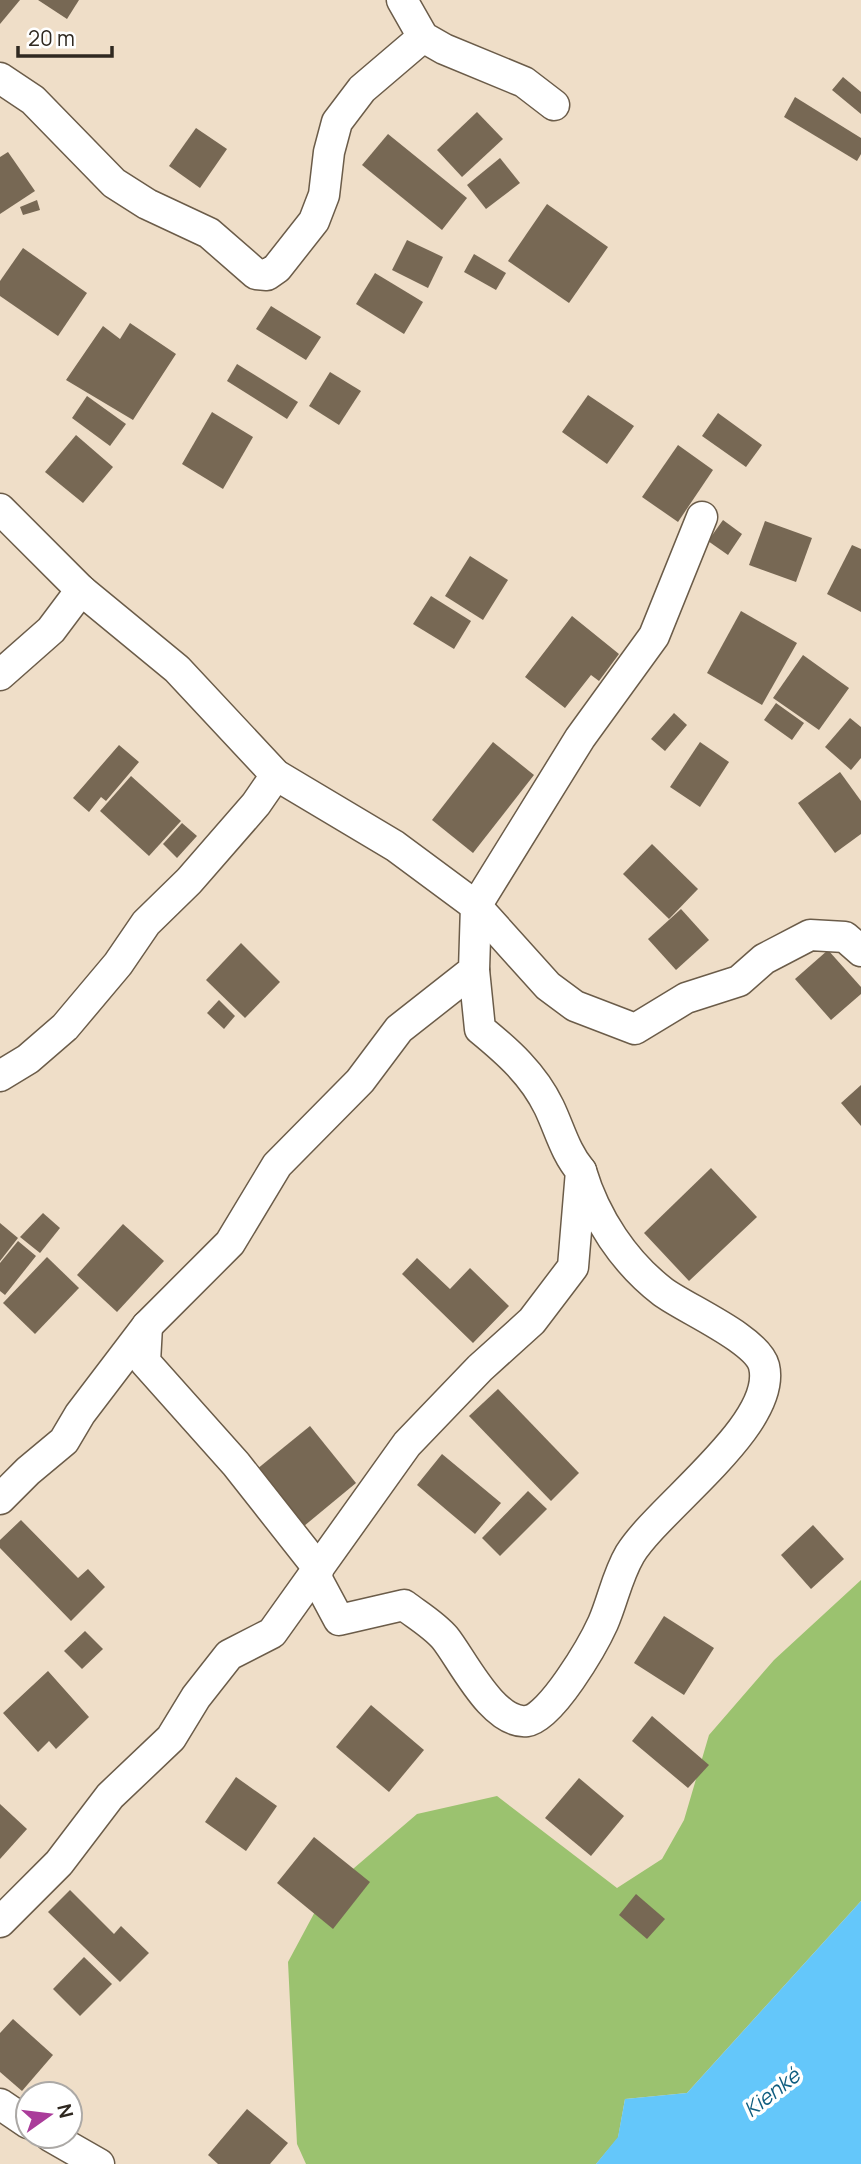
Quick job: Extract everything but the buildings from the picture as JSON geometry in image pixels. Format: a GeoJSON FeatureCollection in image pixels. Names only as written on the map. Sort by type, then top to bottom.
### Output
{"type":"FeatureCollection","features":[{"type":"Feature","properties":{"kind":"street"},"geometry":{"type":"LineString","coordinates":[[402,0],[423,37],[444,49],[524,82],[554,105]]}},
{"type":"Feature","properties":{"kind":"street"},"geometry":{"type":"LineString","coordinates":[[0,78],[33,100],[114,183],[147,204],[209,233],[256,274],[267,275],[277,268],[314,221],[324,195],[329,152],[337,122],[362,89],[423,37]]}},
{"type":"Feature","properties":{"kind":"street"},"geometry":{"type":"LineString","coordinates":[[0,509],[81,590],[177,669],[276,775],[395,846],[476,906],[548,986],[575,1006],[635,1030],[686,998],[739,981],[764,959],[810,935],[845,937],[861,951]]}},
{"type":"Feature","properties":{"kind":"street"},"geometry":{"type":"LineString","coordinates":[[147,1325],[145,1362],[236,1464],[318,1568],[317,1579],[339,1619],[404,1605],[444,1637],[471,1681],[512,1720],[528,1721],[541,1715],[575,1672],[603,1623],[631,1553],[675,1500],[729,1450],[766,1386],[763,1363],[752,1348],[663,1291],[622,1252],[590,1202],[581,1171],[568,1155],[548,1105],[534,1081],[517,1059],[480,1029],[474,971],[476,906],[580,738],[654,636],[702,517]]}},
{"type":"Feature","properties":{"kind":"street"},"geometry":{"type":"LineString","coordinates":[[0,675],[51,630],[81,590]]}},
{"type":"Feature","properties":{"kind":"street"},"geometry":{"type":"LineString","coordinates":[[0,1076],[28,1059],[65,1027],[118,964],[146,923],[189,881],[256,804],[276,775]]}},
{"type":"Feature","properties":{"kind":"street"},"geometry":{"type":"LineString","coordinates":[[0,1499],[64,1441],[147,1325],[230,1243],[277,1165],[360,1081],[399,1029],[474,971]]}},
{"type":"Feature","properties":{"kind":"street"},"geometry":{"type":"LineString","coordinates":[[0,1922],[59,1863],[110,1796],[172,1738],[196,1697],[229,1655],[272,1633],[407,1444],[480,1368],[532,1321],[573,1267],[581,1171]]}},
{"type":"Feature","properties":{"kind":"street"},"geometry":{"type":"LineString","coordinates":[[74,2150],[99,2164]]}},
{"type":"Feature","properties":{"kind":"green space"},"geometry":{"type":"Polygon","coordinates":[[[861,1580],[861,1901],[687,2093],[625,2099],[618,2138],[596,2164],[306,2164],[297,2144],[288,1962],[325,1893],[417,1814],[497,1796],[617,1888],[662,1859],[684,1820],[709,1735],[774,1660],[861,1580]]]}},
{"type":"Feature","properties":{"kind":"water","name":"Kienké"},"geometry":{"type":"Polygon","coordinates":[[[861,1901],[861,2164],[596,2164],[618,2137],[625,2099],[687,2093],[861,1901]]]}}]}
